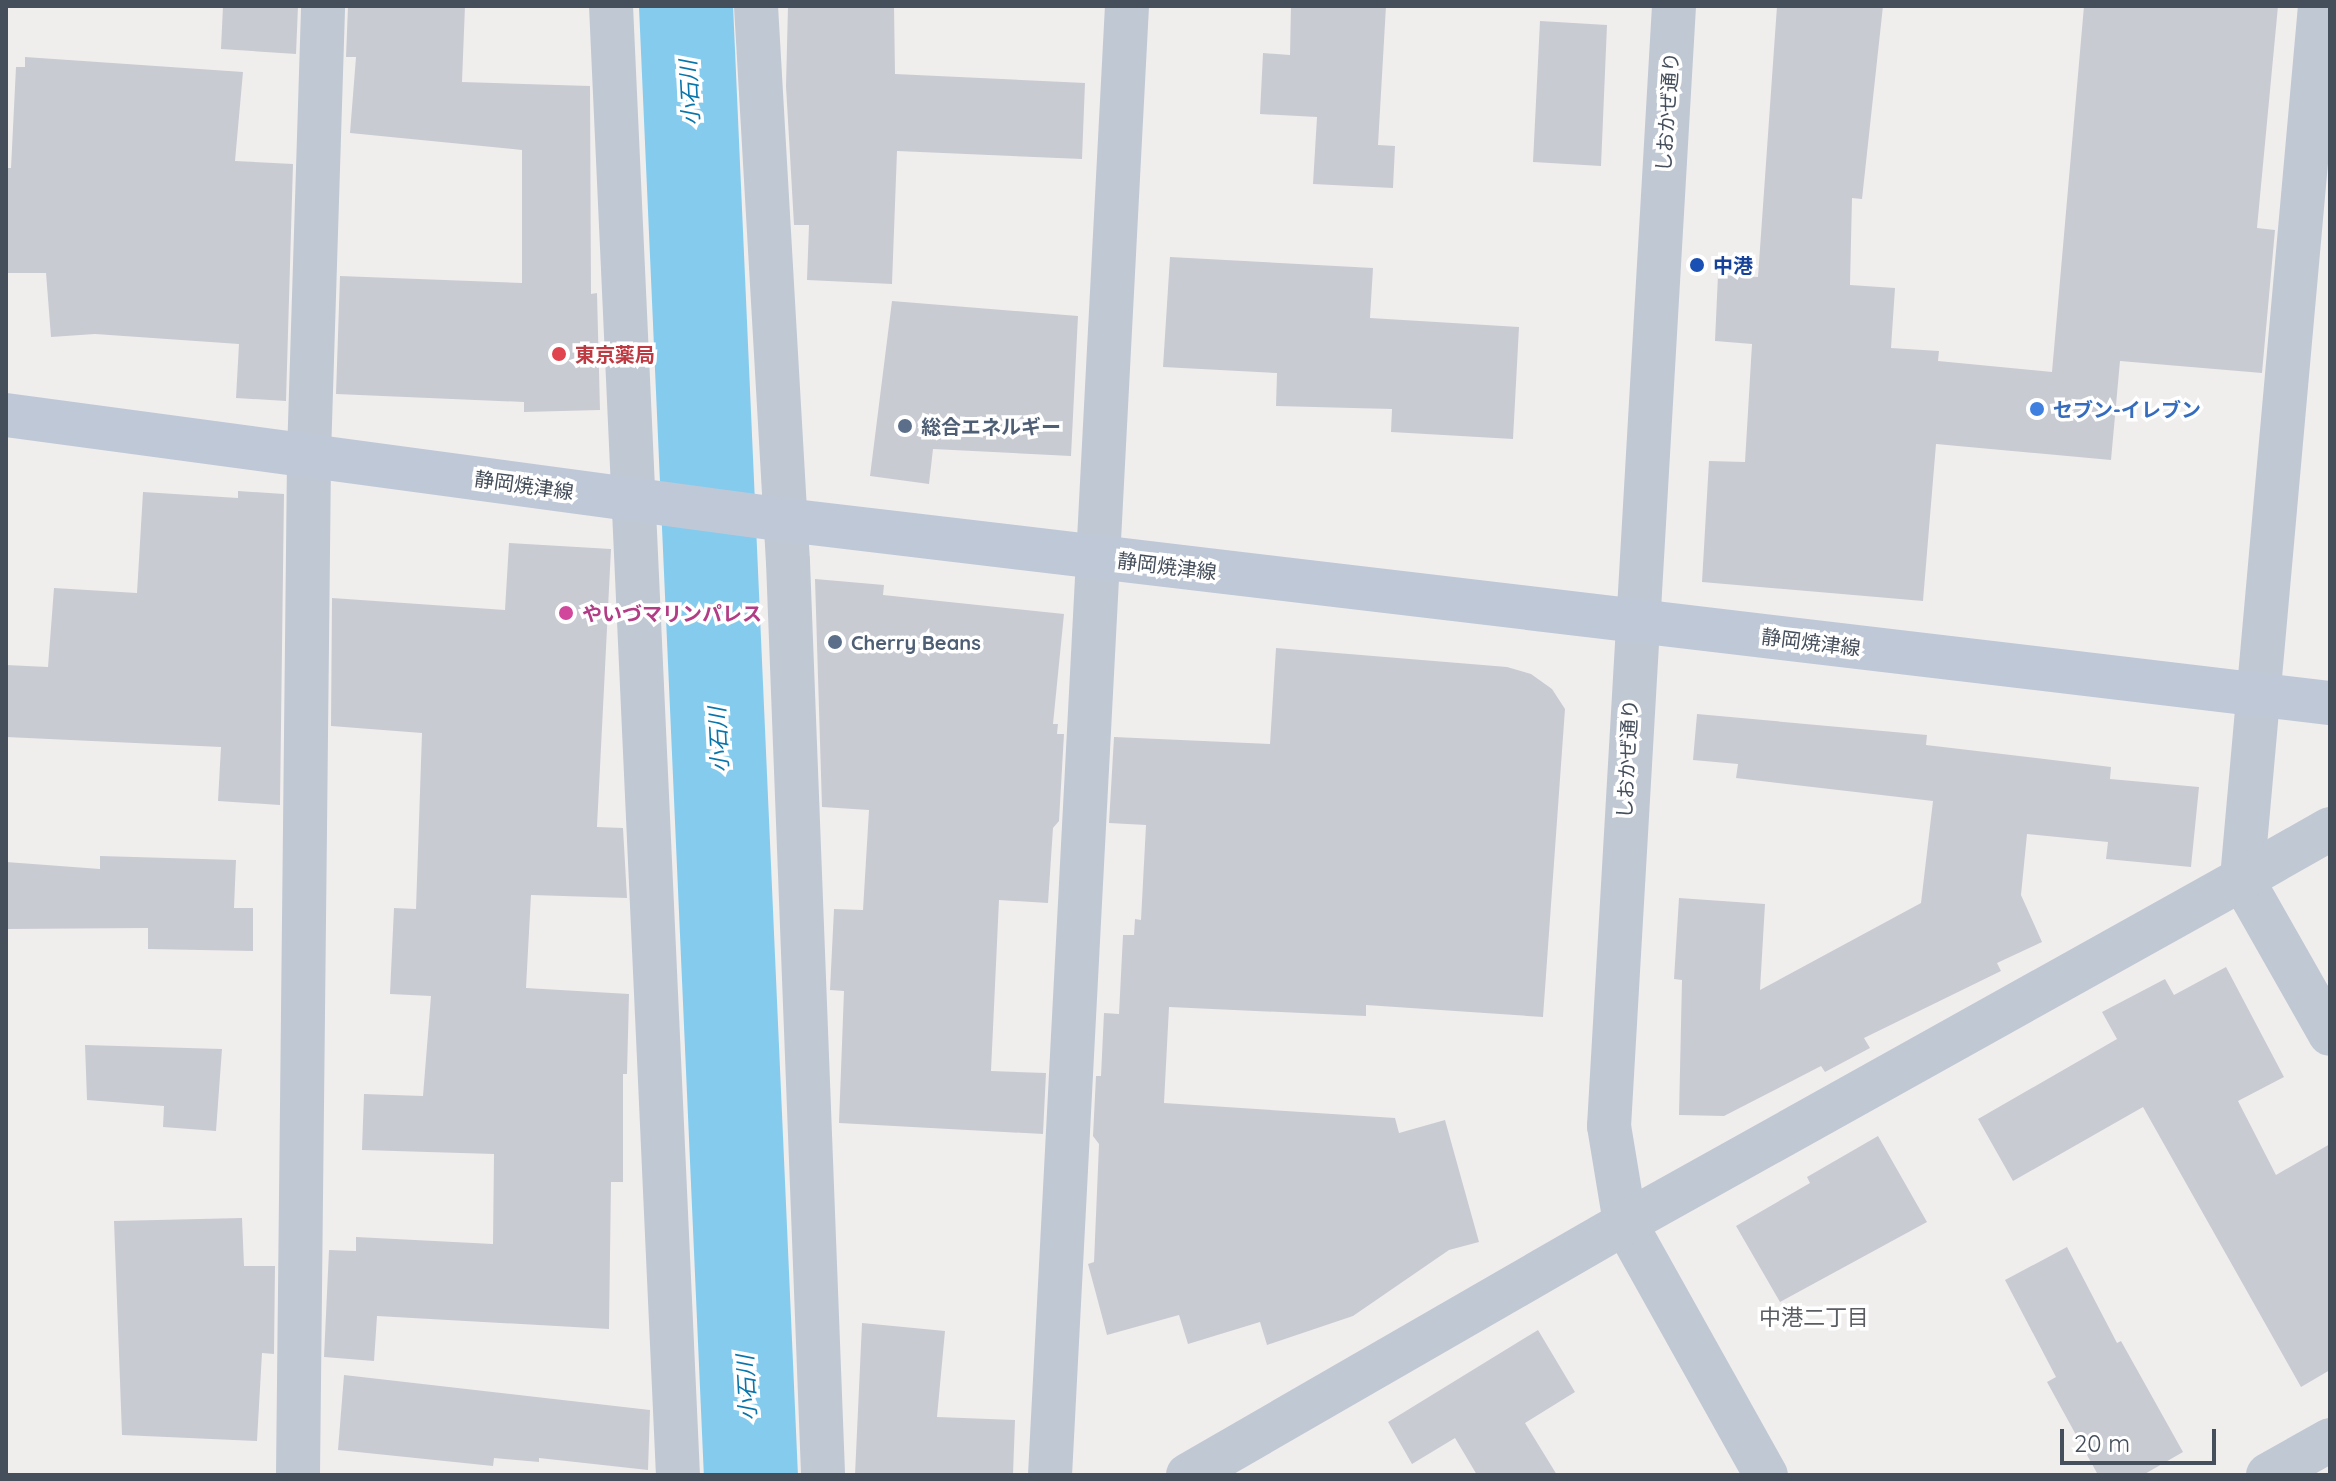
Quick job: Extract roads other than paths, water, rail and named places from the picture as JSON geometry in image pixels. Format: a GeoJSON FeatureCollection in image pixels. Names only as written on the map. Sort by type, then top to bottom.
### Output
{"type":"FeatureCollection","features":[{"type":"Feature","properties":{"kind":"main road","name":"静岡焼津線"},"geometry":{"type":"LineString","coordinates":[[6,415],[642,502],[1099,559],[2330,703]]}},
{"type":"Feature","properties":{"kind":"street"},"geometry":{"type":"LineString","coordinates":[[298,1475],[309,455],[323,6]]}},
{"type":"Feature","properties":{"kind":"street"},"geometry":{"type":"LineString","coordinates":[[611,6],[642,502],[678,1475]]}},
{"type":"Feature","properties":{"kind":"street"},"geometry":{"type":"LineString","coordinates":[[756,6],[823,1475]]}},
{"type":"Feature","properties":{"kind":"street"},"geometry":{"type":"LineString","coordinates":[[1050,1475],[1127,6]]}},
{"type":"Feature","properties":{"kind":"street","name":"しおかぜ通り"},"geometry":{"type":"LineString","coordinates":[[1674,6],[1634,621],[1609,1126],[1625,1223],[1766,1475]]}},
{"type":"Feature","properties":{"kind":"street"},"geometry":{"type":"LineString","coordinates":[[2320,6],[2242,879],[2330,1034]]}},
{"type":"Feature","properties":{"kind":"street"},"geometry":{"type":"LineString","coordinates":[[1188,1475],[1625,1223],[2330,829]]}},
{"type":"Feature","properties":{"kind":"street"},"geometry":{"type":"LineString","coordinates":[[2268,1475],[2330,1440]]}},
{"type":"Feature","properties":{"kind":"waterway","name":"小石川"},"geometry":{"type":"LineString","coordinates":[[686,6],[751,1475]]}},
{"type":"Feature","properties":{"kind":"place","name":"中港"},"geometry":{"type":"Point","coordinates":[1697,265]}},
{"type":"Feature","properties":{"kind":"place","name":"東京薬局"},"geometry":{"type":"Point","coordinates":[559,354]}},
{"type":"Feature","properties":{"kind":"place","name":"セブン-イレブン"},"geometry":{"type":"Point","coordinates":[2037,409]}},
{"type":"Feature","properties":{"kind":"place","name":"総合エネルギー"},"geometry":{"type":"Point","coordinates":[905,426]}},
{"type":"Feature","properties":{"kind":"place","name":"やいづマリンパレス"},"geometry":{"type":"Point","coordinates":[566,613]}},
{"type":"Feature","properties":{"kind":"place","name":"Cherry Beans"},"geometry":{"type":"Point","coordinates":[835,642]}},
{"type":"Feature","properties":{"kind":"district","name":"中港二丁目"},"geometry":{"type":"Point","coordinates":[1814,1318]}}]}
